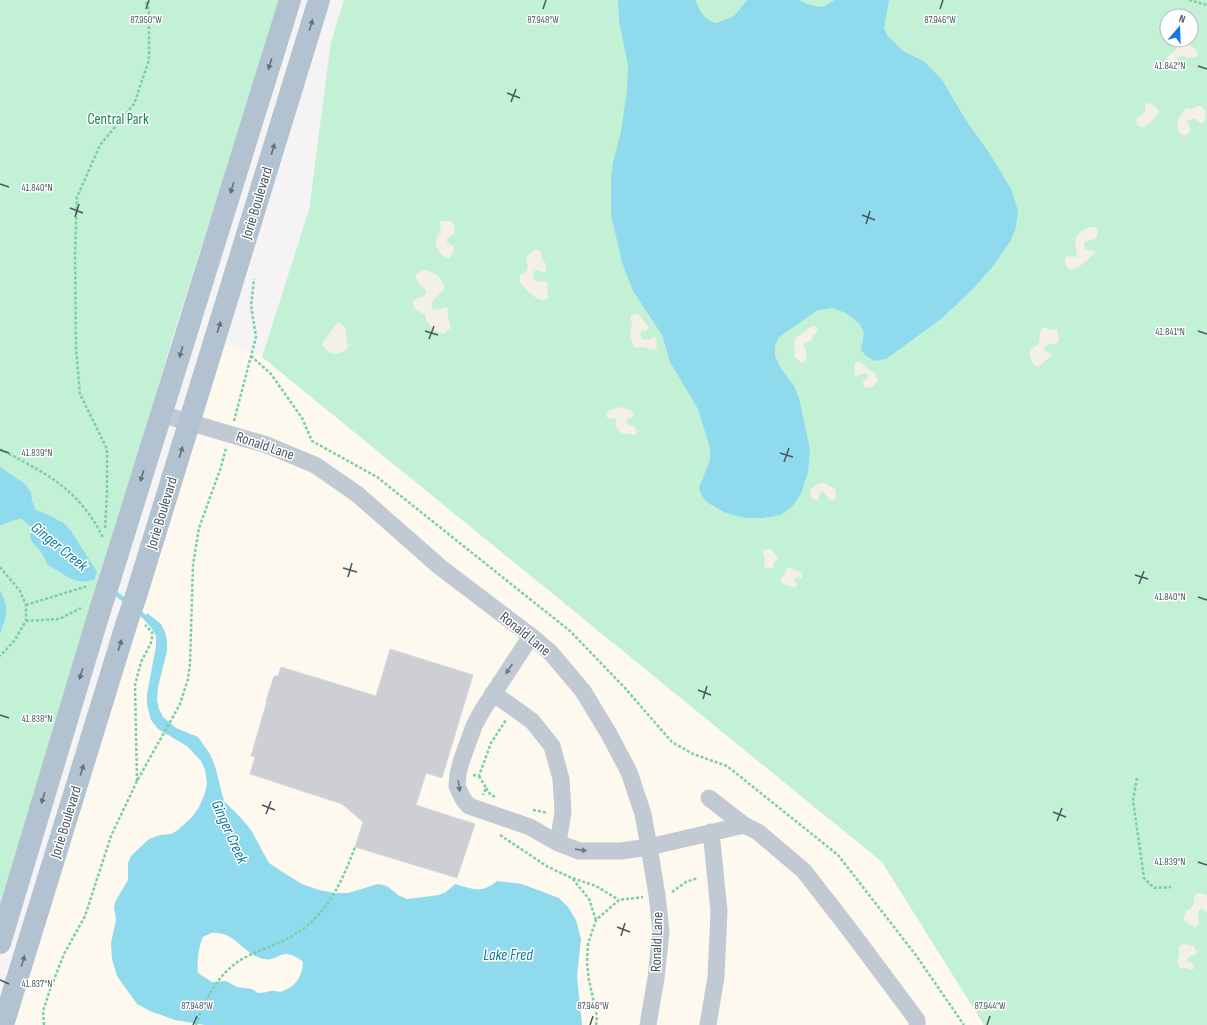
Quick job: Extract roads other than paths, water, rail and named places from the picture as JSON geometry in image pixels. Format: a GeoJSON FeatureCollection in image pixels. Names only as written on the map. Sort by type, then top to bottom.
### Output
{"type":"FeatureCollection","features":[{"type":"Feature","properties":{"kind":"main road","name":"Jorie Boulevard"},"geometry":{"type":"LineString","coordinates":[[0,943],[92,608],[161,414],[290,0]]}},
{"type":"Feature","properties":{"kind":"main road","name":"Jorie Boulevard"},"geometry":{"type":"LineString","coordinates":[[4,1025],[136,623],[136,596],[319,0]]}},
{"type":"Feature","properties":{"kind":"street","name":"Ronald Lane"},"geometry":{"type":"LineString","coordinates":[[161,414],[268,445],[315,465],[357,494],[440,567],[550,652],[583,691],[609,734],[629,772],[643,814],[650,847],[658,895],[661,931],[656,978],[648,1025]]}},
{"type":"Feature","properties":{"kind":"street"},"geometry":{"type":"LineString","coordinates":[[531,636],[482,710],[474,726],[458,774],[457,786],[463,799],[470,806],[530,827],[558,843],[579,851],[622,851],[650,847],[744,825]]}},
{"type":"Feature","properties":{"kind":"street"},"geometry":{"type":"LineString","coordinates":[[493,693],[532,721],[552,746],[561,779],[563,812],[558,843]]}},
{"type":"Feature","properties":{"kind":"street"},"geometry":{"type":"LineString","coordinates":[[709,798],[744,825],[758,832],[804,871],[917,1020],[916,1025]]}},
{"type":"Feature","properties":{"kind":"street"},"geometry":{"type":"LineString","coordinates":[[708,1025],[716,977],[719,911],[711,832]]}},
{"type":"Feature","properties":{"kind":"water"},"geometry":{"type":"Polygon","coordinates":[[[618,0],[695,0],[706,18],[717,23],[734,16],[747,0],[799,0],[819,7],[835,0],[889,0],[884,28],[887,35],[903,51],[925,62],[942,80],[967,122],[990,154],[1011,189],[1018,210],[1016,227],[1011,240],[994,265],[973,289],[941,319],[886,359],[874,361],[866,356],[861,350],[864,333],[860,324],[846,313],[832,308],[818,310],[779,337],[775,346],[775,356],[780,367],[794,386],[799,398],[810,449],[808,472],[801,494],[792,507],[780,515],[763,518],[746,518],[726,513],[708,503],[702,496],[699,488],[710,460],[710,448],[698,409],[670,362],[662,335],[633,291],[622,262],[611,215],[611,178],[613,162],[621,132],[627,90],[628,65],[619,21],[618,0]]]}},
{"type":"Feature","properties":{"kind":"water"},"geometry":{"type":"Polygon","coordinates":[[[0,467],[25,484],[31,492],[32,501],[36,510],[65,524],[71,531],[97,572],[94,580],[82,582],[71,579],[48,565],[41,552],[32,542],[30,536],[32,526],[30,521],[26,519],[19,519],[0,525],[0,467]]]}},
{"type":"Feature","properties":{"kind":"water"},"geometry":{"type":"Polygon","coordinates":[[[0,591],[5,603],[6,613],[0,634],[0,591]]]}},
{"type":"Feature","properties":{"kind":"water","name":"Lake Fred"},"geometry":{"type":"Polygon","coordinates":[[[147,613],[161,624],[167,641],[167,651],[158,687],[157,700],[163,717],[176,728],[198,737],[210,754],[215,766],[224,801],[251,830],[269,863],[302,884],[319,890],[335,893],[348,893],[378,884],[387,886],[398,895],[407,899],[439,895],[446,892],[455,884],[472,889],[482,889],[497,881],[522,884],[559,898],[568,907],[576,920],[581,939],[577,976],[582,1025],[205,1025],[175,1020],[150,1011],[137,1004],[117,976],[112,959],[111,943],[116,920],[114,907],[115,902],[128,880],[128,863],[131,856],[149,839],[160,835],[171,834],[178,830],[192,817],[199,807],[205,793],[207,783],[205,770],[201,761],[187,746],[158,729],[151,720],[147,705],[147,694],[156,646],[156,636],[145,621],[147,613]],[[211,933],[203,937],[198,955],[198,973],[212,982],[226,981],[237,987],[252,989],[260,993],[272,991],[282,992],[298,980],[302,971],[303,962],[295,957],[289,954],[284,954],[272,959],[260,958],[247,951],[232,938],[219,933],[211,933]]]}},
{"type":"Feature","properties":{"kind":"waterway","name":"Ginger Creek"},"geometry":{"type":"LineString","coordinates":[[19,514],[35,527]]}},
{"type":"Feature","properties":{"kind":"waterway","name":"Ginger Creek"},"geometry":{"type":"LineString","coordinates":[[113,591],[128,603]]}},
{"type":"Feature","properties":{"kind":"waterway","name":"Ginger Creek"},"geometry":{"type":"LineString","coordinates":[[137,610],[149,621]]}},
{"type":"Feature","properties":{"kind":"park label","name":"Central Park"},"geometry":{"type":"Point","coordinates":[118,119]}}]}
